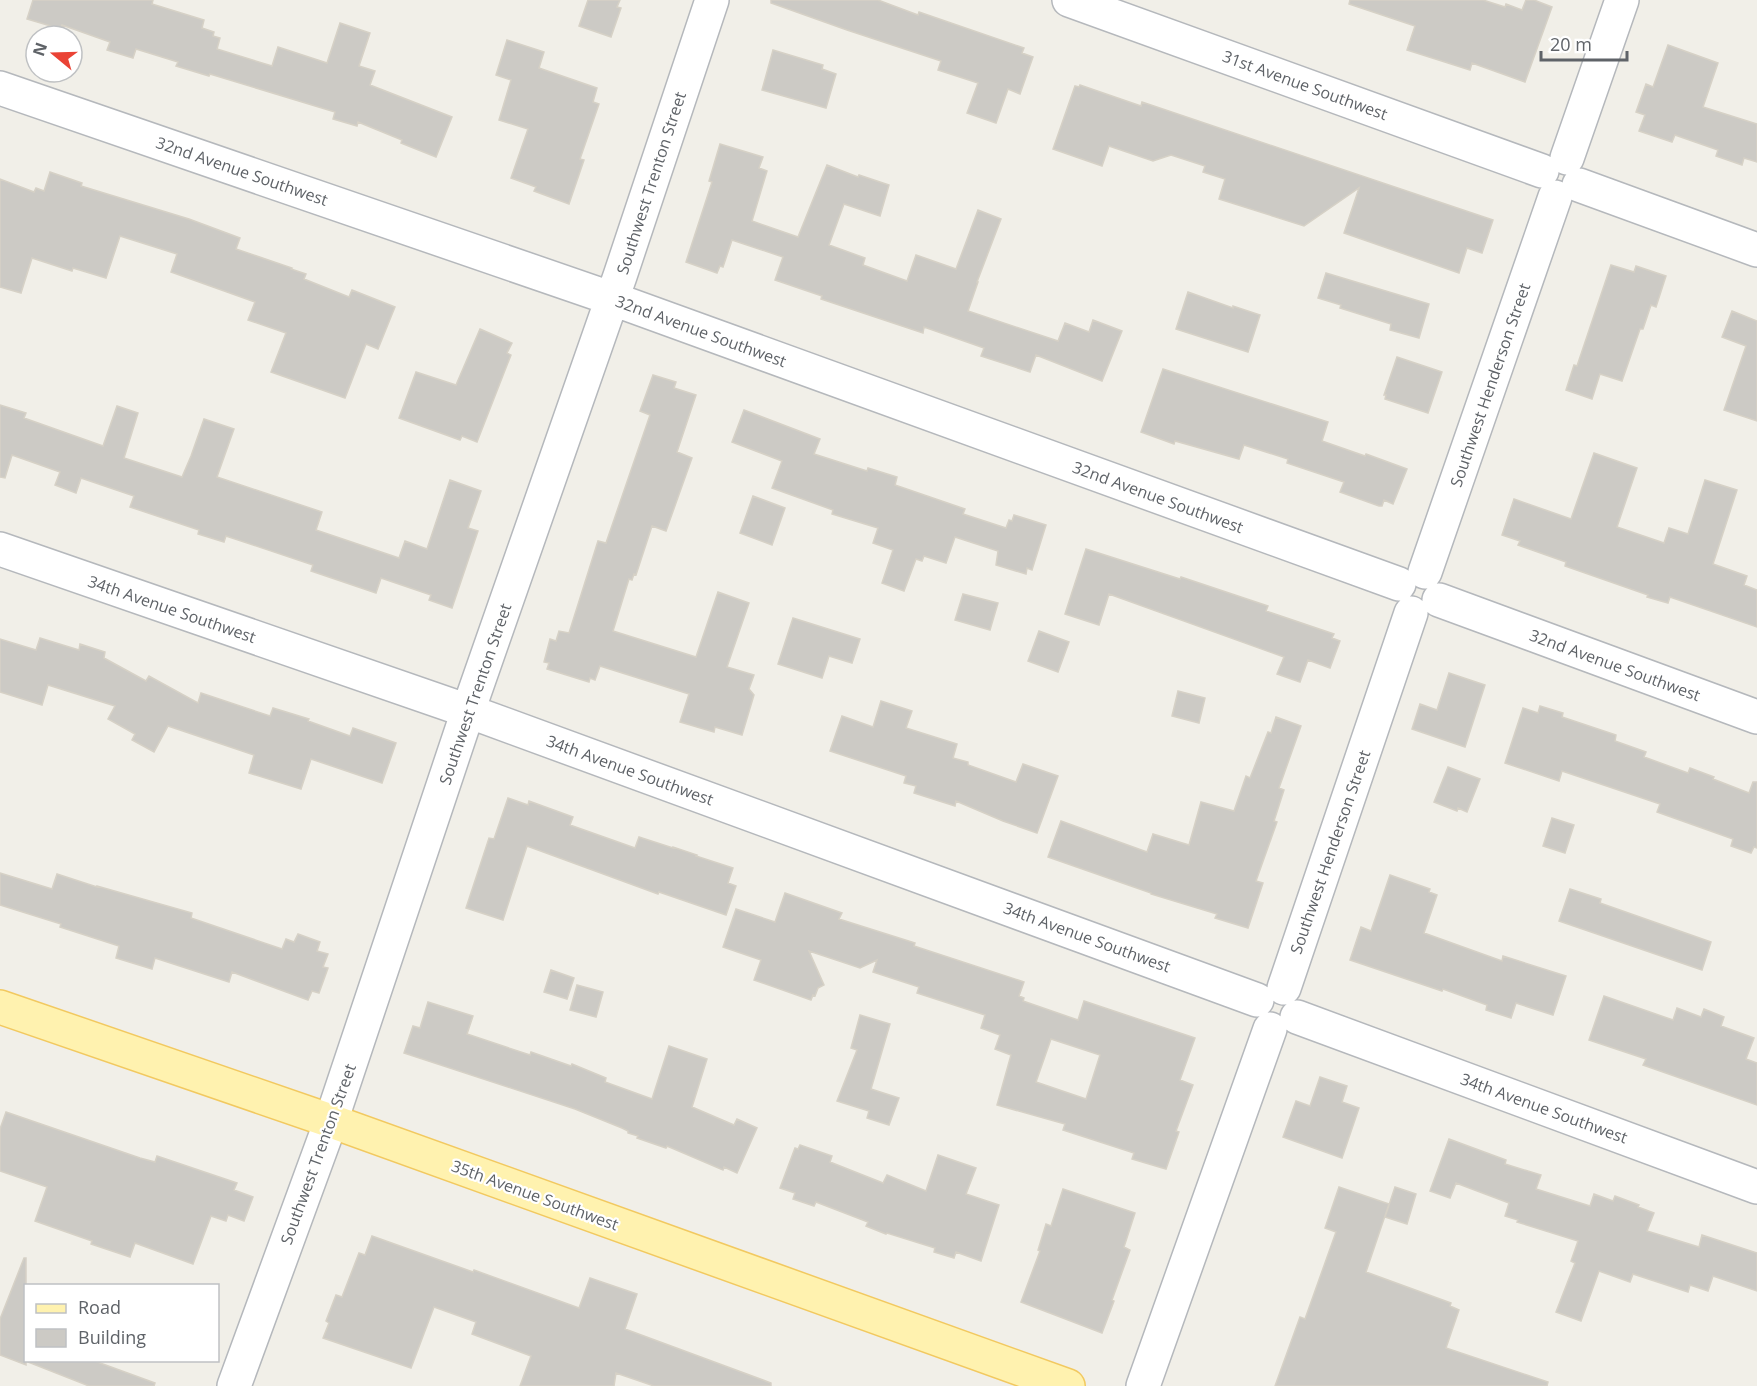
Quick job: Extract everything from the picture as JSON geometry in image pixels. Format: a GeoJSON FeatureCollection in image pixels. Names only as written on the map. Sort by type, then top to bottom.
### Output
{"type":"FeatureCollection","features":[{"type":"Feature","properties":{"kind":"main road","name":"35th Avenue Southwest"},"geometry":{"type":"LineString","coordinates":[[0,1007],[331,1121],[1068,1386]]}},
{"type":"Feature","properties":{"kind":"street","name":"Southwest Trenton Street"},"geometry":{"type":"LineString","coordinates":[[234,1386],[331,1121],[468,711],[612,299],[712,0]]}},
{"type":"Feature","properties":{"kind":"street","name":"31st Avenue Southwest"},"geometry":{"type":"LineString","coordinates":[[1069,0],[1757,250]]}},
{"type":"Feature","properties":{"kind":"street","name":"Southwest Henderson Street"},"geometry":{"type":"LineString","coordinates":[[1143,1386],[1277,1009],[1622,0]]}},
{"type":"Feature","properties":{"kind":"street","name":"32nd Avenue Southwest"},"geometry":{"type":"LineString","coordinates":[[0,88],[612,299],[1757,717]]}},
{"type":"Feature","properties":{"kind":"street","name":"34th Avenue Southwest"},"geometry":{"type":"LineString","coordinates":[[0,549],[468,711],[1757,1187]]}},
{"type":"Feature","properties":{"kind":"building"},"geometry":{"type":"Polygon","coordinates":[[[33,0],[153,0],[152,4],[204,20],[202,28],[214,32],[213,36],[220,38],[217,49],[272,66],[278,47],[327,63],[340,23],[370,33],[359,66],[375,71],[370,85],[452,117],[436,157],[358,122],[357,126],[333,119],[335,112],[176,66],[178,62],[136,49],[133,58],[107,50],[110,42],[84,33],[84,24],[44,24],[27,19],[33,0]]]}},
{"type":"Feature","properties":{"kind":"building"},"geometry":{"type":"Polygon","coordinates":[[[588,0],[620,0],[617,7],[621,8],[611,37],[579,26],[588,0]]]}},
{"type":"Feature","properties":{"kind":"building"},"geometry":{"type":"Polygon","coordinates":[[[771,0],[878,0],[1024,48],[1022,53],[1033,57],[1020,94],[1008,89],[996,123],[967,113],[978,83],[938,70],[941,61],[771,3],[771,0]]]}},
{"type":"Feature","properties":{"kind":"building"},"geometry":{"type":"Polygon","coordinates":[[[1350,0],[1483,0],[1505,7],[1506,4],[1522,10],[1526,0],[1534,0],[1552,7],[1525,82],[1472,63],[1470,70],[1407,50],[1415,26],[1349,4],[1350,0]]]}},
{"type":"Feature","properties":{"kind":"building"},"geometry":{"type":"Polygon","coordinates":[[[507,40],[544,52],[539,68],[597,88],[593,102],[599,104],[580,159],[584,160],[569,204],[534,191],[536,187],[511,178],[528,129],[499,120],[511,80],[496,75],[507,40]]]}},
{"type":"Feature","properties":{"kind":"building"},"geometry":{"type":"Polygon","coordinates":[[[1668,45],[1718,63],[1703,107],[1757,124],[1757,162],[1744,158],[1742,165],[1716,156],[1718,150],[1675,135],[1672,142],[1639,131],[1645,115],[1636,112],[1646,84],[1653,87],[1668,45]]]}},
{"type":"Feature","properties":{"kind":"building"},"geometry":{"type":"Polygon","coordinates":[[[773,50],[823,65],[822,69],[836,74],[826,108],[762,90],[773,50]]]}},
{"type":"Feature","properties":{"kind":"building"},"geometry":{"type":"Polygon","coordinates":[[[1080,85],[1141,106],[1142,102],[1493,220],[1482,253],[1467,248],[1459,273],[1344,233],[1359,188],[1304,226],[1219,199],[1225,179],[1203,172],[1205,166],[1171,155],[1153,161],[1109,146],[1102,166],[1053,149],[1075,86],[1080,85]]]}},
{"type":"Feature","properties":{"kind":"building"},"geometry":{"type":"Polygon","coordinates":[[[720,144],[763,157],[759,168],[767,171],[752,221],[798,237],[827,165],[858,177],[859,175],[889,185],[880,216],[844,204],[829,245],[865,258],[863,265],[907,281],[916,255],[956,269],[978,210],[1001,219],[968,311],[1058,341],[1065,323],[1089,332],[1093,320],[1122,331],[1102,381],[1036,355],[1030,372],[981,356],[984,348],[924,327],[923,333],[821,299],[822,296],[775,280],[783,257],[732,240],[723,267],[720,266],[717,273],[686,262],[712,182],[709,181],[720,144]]]}},
{"type":"Feature","properties":{"kind":"building"},"geometry":{"type":"Polygon","coordinates":[[[50,172],[82,183],[81,186],[189,219],[240,238],[236,249],[292,268],[306,274],[304,279],[349,297],[352,290],[395,307],[378,349],[366,344],[345,398],[271,372],[286,333],[248,320],[255,302],[171,272],[177,254],[120,236],[106,278],[73,268],[72,271],[32,258],[21,293],[0,287],[0,179],[34,192],[36,188],[44,191],[50,172]]]}},
{"type":"Feature","properties":{"kind":"building"},"geometry":{"type":"Polygon","coordinates":[[[1611,265],[1634,272],[1636,266],[1666,276],[1656,307],[1651,305],[1643,329],[1640,329],[1622,381],[1600,374],[1592,399],[1566,390],[1574,365],[1577,366],[1611,265]]]}},
{"type":"Feature","properties":{"kind":"building"},"geometry":{"type":"Polygon","coordinates":[[[1326,273],[1429,304],[1419,338],[1390,330],[1391,324],[1340,308],[1341,305],[1318,298],[1326,273]]]}},
{"type":"Feature","properties":{"kind":"building"},"geometry":{"type":"Polygon","coordinates":[[[1188,292],[1260,315],[1248,352],[1176,329],[1188,292]]]}},
{"type":"Feature","properties":{"kind":"building"},"geometry":{"type":"Polygon","coordinates":[[[1732,311],[1757,321],[1757,421],[1724,410],[1746,346],[1722,337],[1732,311]]]}},
{"type":"Feature","properties":{"kind":"building"},"geometry":{"type":"Polygon","coordinates":[[[480,329],[512,343],[507,353],[511,355],[477,442],[462,436],[460,440],[399,418],[416,372],[456,385],[480,329]]]}},
{"type":"Feature","properties":{"kind":"building"},"geometry":{"type":"Polygon","coordinates":[[[1397,357],[1442,372],[1428,413],[1385,399],[1386,395],[1384,395],[1397,357]]]}},
{"type":"Feature","properties":{"kind":"building"},"geometry":{"type":"Polygon","coordinates":[[[1163,369],[1328,422],[1322,441],[1407,469],[1393,504],[1384,500],[1382,506],[1379,506],[1340,492],[1344,482],[1287,463],[1288,459],[1244,445],[1239,459],[1175,441],[1174,444],[1141,432],[1163,369]]]}},
{"type":"Feature","properties":{"kind":"building"},"geometry":{"type":"Polygon","coordinates":[[[653,375],[676,382],[674,388],[696,395],[677,452],[692,458],[666,531],[652,526],[636,575],[634,574],[632,580],[629,579],[613,631],[696,657],[718,592],[749,603],[727,667],[754,675],[749,689],[754,695],[742,735],[715,727],[714,732],[680,722],[689,694],[600,666],[595,680],[590,678],[589,682],[547,669],[549,663],[544,662],[550,639],[556,641],[559,631],[569,633],[598,541],[606,543],[650,415],[640,411],[653,375]]]}},
{"type":"Feature","properties":{"kind":"building"},"geometry":{"type":"Polygon","coordinates":[[[0,405],[26,413],[24,418],[103,446],[117,406],[138,413],[124,458],[182,477],[204,419],[234,429],[217,477],[322,512],[316,530],[399,558],[405,541],[427,549],[450,480],[481,491],[468,528],[478,531],[452,608],[429,600],[431,595],[381,578],[376,593],[311,571],[313,565],[226,536],[224,542],[198,534],[199,530],[130,507],[134,496],[81,478],[76,493],[55,485],[60,472],[12,455],[5,478],[0,477],[0,405]]]}},
{"type":"Feature","properties":{"kind":"building"},"geometry":{"type":"Polygon","coordinates":[[[744,410],[820,439],[814,454],[867,471],[868,468],[897,477],[895,485],[965,509],[963,514],[1006,528],[1014,515],[1046,525],[1032,570],[1027,568],[1026,574],[996,565],[998,551],[955,537],[946,563],[924,556],[922,561],[916,559],[904,591],[882,583],[893,550],[873,543],[878,528],[832,514],[833,510],[772,488],[782,461],[732,442],[744,410]]]}},
{"type":"Feature","properties":{"kind":"building"},"geometry":{"type":"Polygon","coordinates":[[[1594,453],[1637,468],[1617,527],[1664,543],[1669,528],[1688,534],[1705,480],[1737,490],[1713,564],[1747,576],[1744,585],[1757,590],[1757,627],[1670,597],[1668,603],[1647,597],[1648,595],[1565,566],[1566,562],[1518,545],[1520,541],[1502,535],[1514,499],[1571,519],[1594,453]]]}},
{"type":"Feature","properties":{"kind":"building"},"geometry":{"type":"Polygon","coordinates":[[[753,496],[785,508],[772,545],[740,533],[753,496]]]}},
{"type":"Feature","properties":{"kind":"building"},"geometry":{"type":"Polygon","coordinates":[[[1086,549],[1268,606],[1266,611],[1334,634],[1332,638],[1340,641],[1330,668],[1308,660],[1300,682],[1277,674],[1284,657],[1109,594],[1099,625],[1065,614],[1086,549]]]}},
{"type":"Feature","properties":{"kind":"building"},"geometry":{"type":"Polygon","coordinates":[[[963,594],[998,603],[990,630],[955,620],[963,594]]]}},
{"type":"Feature","properties":{"kind":"building"},"geometry":{"type":"Polygon","coordinates":[[[793,618],[860,639],[852,663],[829,656],[822,678],[778,664],[793,618]]]}},
{"type":"Feature","properties":{"kind":"building"},"geometry":{"type":"Polygon","coordinates":[[[1039,631],[1069,642],[1058,672],[1028,661],[1039,631]]]}},
{"type":"Feature","properties":{"kind":"building"},"geometry":{"type":"Polygon","coordinates":[[[40,638],[79,650],[80,644],[105,652],[104,658],[146,681],[149,676],[198,703],[201,693],[270,716],[273,708],[309,719],[308,721],[350,736],[353,728],[396,743],[382,783],[311,759],[301,789],[249,773],[254,755],[168,726],[154,752],[132,740],[135,734],[108,719],[115,706],[48,685],[42,705],[0,692],[0,639],[36,650],[40,638]]]}},
{"type":"Feature","properties":{"kind":"building"},"geometry":{"type":"Polygon","coordinates":[[[1449,673],[1485,685],[1465,747],[1412,729],[1420,704],[1437,710],[1449,673]]]}},
{"type":"Feature","properties":{"kind":"building"},"geometry":{"type":"Polygon","coordinates":[[[1178,691],[1205,698],[1199,723],[1172,716],[1178,691]]]}},
{"type":"Feature","properties":{"kind":"building"},"geometry":{"type":"Polygon","coordinates":[[[881,701],[912,711],[906,728],[957,744],[953,758],[968,762],[968,765],[1016,782],[1023,764],[1058,776],[1037,833],[956,801],[955,806],[914,793],[916,786],[904,783],[906,776],[830,751],[842,716],[873,727],[881,701]]]}},
{"type":"Feature","properties":{"kind":"building"},"geometry":{"type":"Polygon","coordinates":[[[1540,706],[1563,713],[1562,717],[1616,735],[1615,741],[1646,752],[1644,757],[1688,773],[1690,768],[1749,793],[1753,782],[1757,782],[1757,848],[1754,847],[1751,853],[1731,846],[1733,839],[1657,812],[1660,804],[1562,771],[1559,781],[1505,763],[1523,708],[1538,713],[1540,706]]]}},
{"type":"Feature","properties":{"kind":"building"},"geometry":{"type":"Polygon","coordinates":[[[1276,717],[1301,726],[1279,788],[1284,790],[1274,821],[1277,822],[1256,881],[1263,883],[1248,928],[1215,918],[1217,914],[1151,894],[1048,857],[1061,821],[1147,852],[1153,834],[1189,845],[1201,802],[1234,811],[1246,776],[1250,778],[1276,717]]]}},
{"type":"Feature","properties":{"kind":"building"},"geometry":{"type":"Polygon","coordinates":[[[1448,767],[1480,779],[1467,812],[1458,808],[1457,811],[1434,802],[1448,767]]]}},
{"type":"Feature","properties":{"kind":"building"},"geometry":{"type":"Polygon","coordinates":[[[508,798],[528,805],[529,801],[573,817],[570,825],[635,848],[639,837],[733,868],[728,883],[736,886],[726,915],[659,892],[658,894],[527,846],[503,920],[466,908],[489,838],[494,839],[508,798]]]}},
{"type":"Feature","properties":{"kind":"building"},"geometry":{"type":"Polygon","coordinates":[[[1552,818],[1574,825],[1565,853],[1543,846],[1552,818]]]}},
{"type":"Feature","properties":{"kind":"building"},"geometry":{"type":"Polygon","coordinates":[[[0,873],[52,889],[57,874],[192,913],[191,918],[282,949],[286,939],[294,942],[298,934],[320,942],[317,951],[328,954],[323,967],[328,968],[319,993],[312,991],[308,1000],[232,972],[229,982],[155,958],[152,969],[116,958],[119,946],[60,927],[61,924],[0,905],[0,873]]]}},
{"type":"Feature","properties":{"kind":"building"},"geometry":{"type":"Polygon","coordinates":[[[1390,875],[1430,889],[1429,892],[1437,895],[1424,933],[1502,961],[1503,956],[1566,976],[1553,1015],[1516,1003],[1511,1018],[1486,1010],[1487,1005],[1443,989],[1442,991],[1350,960],[1361,927],[1371,931],[1390,875]]]}},
{"type":"Feature","properties":{"kind":"building"},"geometry":{"type":"Polygon","coordinates":[[[1570,889],[1601,899],[1600,903],[1711,942],[1702,970],[1559,921],[1570,889]]]}},
{"type":"Feature","properties":{"kind":"building"},"geometry":{"type":"Polygon","coordinates":[[[785,893],[842,913],[839,919],[1024,982],[1019,996],[1024,998],[1023,1001],[1078,1020],[1084,1001],[1195,1038],[1180,1080],[1193,1085],[1176,1131],[1179,1132],[1166,1169],[1132,1159],[1134,1153],[1063,1130],[1065,1124],[997,1105],[1011,1055],[995,1049],[1000,1035],[981,1028],[985,1015],[917,993],[919,987],[873,972],[877,960],[860,968],[809,951],[824,985],[818,988],[811,1000],[754,980],[761,960],[723,947],[736,909],[775,922],[785,893]],[[1051,1039],[1036,1082],[1086,1099],[1100,1055],[1051,1039]]]}},
{"type":"Feature","properties":{"kind":"building"},"geometry":{"type":"Polygon","coordinates":[[[551,970],[574,978],[567,999],[544,992],[551,970]]]}},
{"type":"Feature","properties":{"kind":"building"},"geometry":{"type":"Polygon","coordinates":[[[577,985],[603,992],[596,1017],[570,1010],[577,985]]]}},
{"type":"Feature","properties":{"kind":"building"},"geometry":{"type":"Polygon","coordinates":[[[1604,996],[1673,1020],[1677,1008],[1701,1017],[1704,1009],[1724,1017],[1721,1026],[1754,1038],[1746,1059],[1757,1063],[1757,1105],[1643,1065],[1646,1059],[1589,1040],[1604,996]]]}},
{"type":"Feature","properties":{"kind":"building"},"geometry":{"type":"Polygon","coordinates":[[[428,1002],[473,1016],[467,1034],[530,1055],[531,1052],[571,1066],[572,1064],[606,1078],[605,1082],[652,1099],[669,1046],[707,1059],[692,1107],[734,1125],[737,1119],[757,1128],[737,1173],[724,1167],[723,1170],[667,1146],[666,1148],[637,1138],[638,1136],[622,1128],[575,1109],[404,1053],[413,1026],[420,1028],[428,1002]]]}},
{"type":"Feature","properties":{"kind":"building"},"geometry":{"type":"Polygon","coordinates":[[[860,1015],[890,1024],[871,1089],[899,1098],[889,1125],[867,1118],[869,1111],[837,1101],[857,1050],[851,1048],[860,1015]]]}},
{"type":"Feature","properties":{"kind":"building"},"geometry":{"type":"Polygon","coordinates":[[[1320,1077],[1347,1086],[1342,1102],[1359,1108],[1342,1158],[1283,1137],[1296,1101],[1310,1106],[1320,1077]]]}},
{"type":"Feature","properties":{"kind":"building"},"geometry":{"type":"Polygon","coordinates":[[[6,1112],[140,1158],[155,1162],[157,1156],[237,1183],[234,1190],[253,1197],[244,1221],[228,1215],[226,1221],[211,1216],[193,1264],[135,1243],[130,1257],[35,1221],[47,1187],[0,1171],[0,1129],[6,1112]]]}},
{"type":"Feature","properties":{"kind":"building"},"geometry":{"type":"Polygon","coordinates":[[[1449,1139],[1506,1160],[1505,1164],[1541,1175],[1536,1189],[1590,1206],[1594,1194],[1613,1201],[1615,1196],[1639,1205],[1638,1207],[1654,1213],[1647,1231],[1699,1247],[1702,1235],[1757,1253],[1757,1291],[1713,1276],[1708,1291],[1690,1285],[1688,1292],[1633,1274],[1630,1282],[1599,1271],[1581,1321],[1556,1312],[1575,1263],[1571,1261],[1578,1241],[1517,1222],[1518,1220],[1505,1216],[1509,1203],[1456,1183],[1450,1198],[1430,1191],[1449,1139]]]}},
{"type":"Feature","properties":{"kind":"building"},"geometry":{"type":"Polygon","coordinates":[[[800,1145],[832,1156],[830,1162],[883,1183],[887,1175],[926,1191],[938,1155],[976,1168],[966,1194],[999,1205],[981,1261],[956,1252],[954,1258],[934,1252],[935,1248],[886,1234],[866,1226],[868,1222],[816,1202],[814,1206],[793,1199],[795,1193],[780,1188],[795,1148],[798,1149],[800,1145]]]}},
{"type":"Feature","properties":{"kind":"building"},"geometry":{"type":"Polygon","coordinates":[[[1339,1187],[1389,1204],[1366,1272],[1451,1303],[1450,1306],[1459,1310],[1446,1348],[1548,1382],[1547,1386],[1275,1386],[1300,1317],[1305,1319],[1336,1232],[1325,1228],[1339,1187]]]}},
{"type":"Feature","properties":{"kind":"building"},"geometry":{"type":"Polygon","coordinates":[[[1395,1187],[1416,1194],[1407,1224],[1385,1217],[1395,1187]]]}},
{"type":"Feature","properties":{"kind":"building"},"geometry":{"type":"Polygon","coordinates":[[[1063,1189],[1135,1213],[1124,1247],[1130,1250],[1102,1333],[1021,1302],[1040,1251],[1038,1250],[1046,1224],[1051,1226],[1063,1189]]]}},
{"type":"Feature","properties":{"kind":"building"},"geometry":{"type":"Polygon","coordinates":[[[372,1236],[579,1308],[590,1278],[637,1294],[625,1329],[771,1383],[771,1386],[654,1386],[616,1373],[614,1386],[520,1386],[531,1356],[472,1334],[476,1322],[434,1307],[411,1368],[323,1338],[329,1323],[326,1321],[336,1295],[342,1297],[359,1253],[365,1255],[372,1236]]]}},
{"type":"Feature","properties":{"kind":"building"},"geometry":{"type":"Polygon","coordinates":[[[24,1258],[26,1258],[24,1362],[26,1365],[0,1355],[0,1319],[24,1258]]]}},
{"type":"Feature","properties":{"kind":"building"},"geometry":{"type":"Polygon","coordinates":[[[28,1362],[97,1362],[155,1383],[154,1386],[89,1386],[28,1362]]]}}]}
